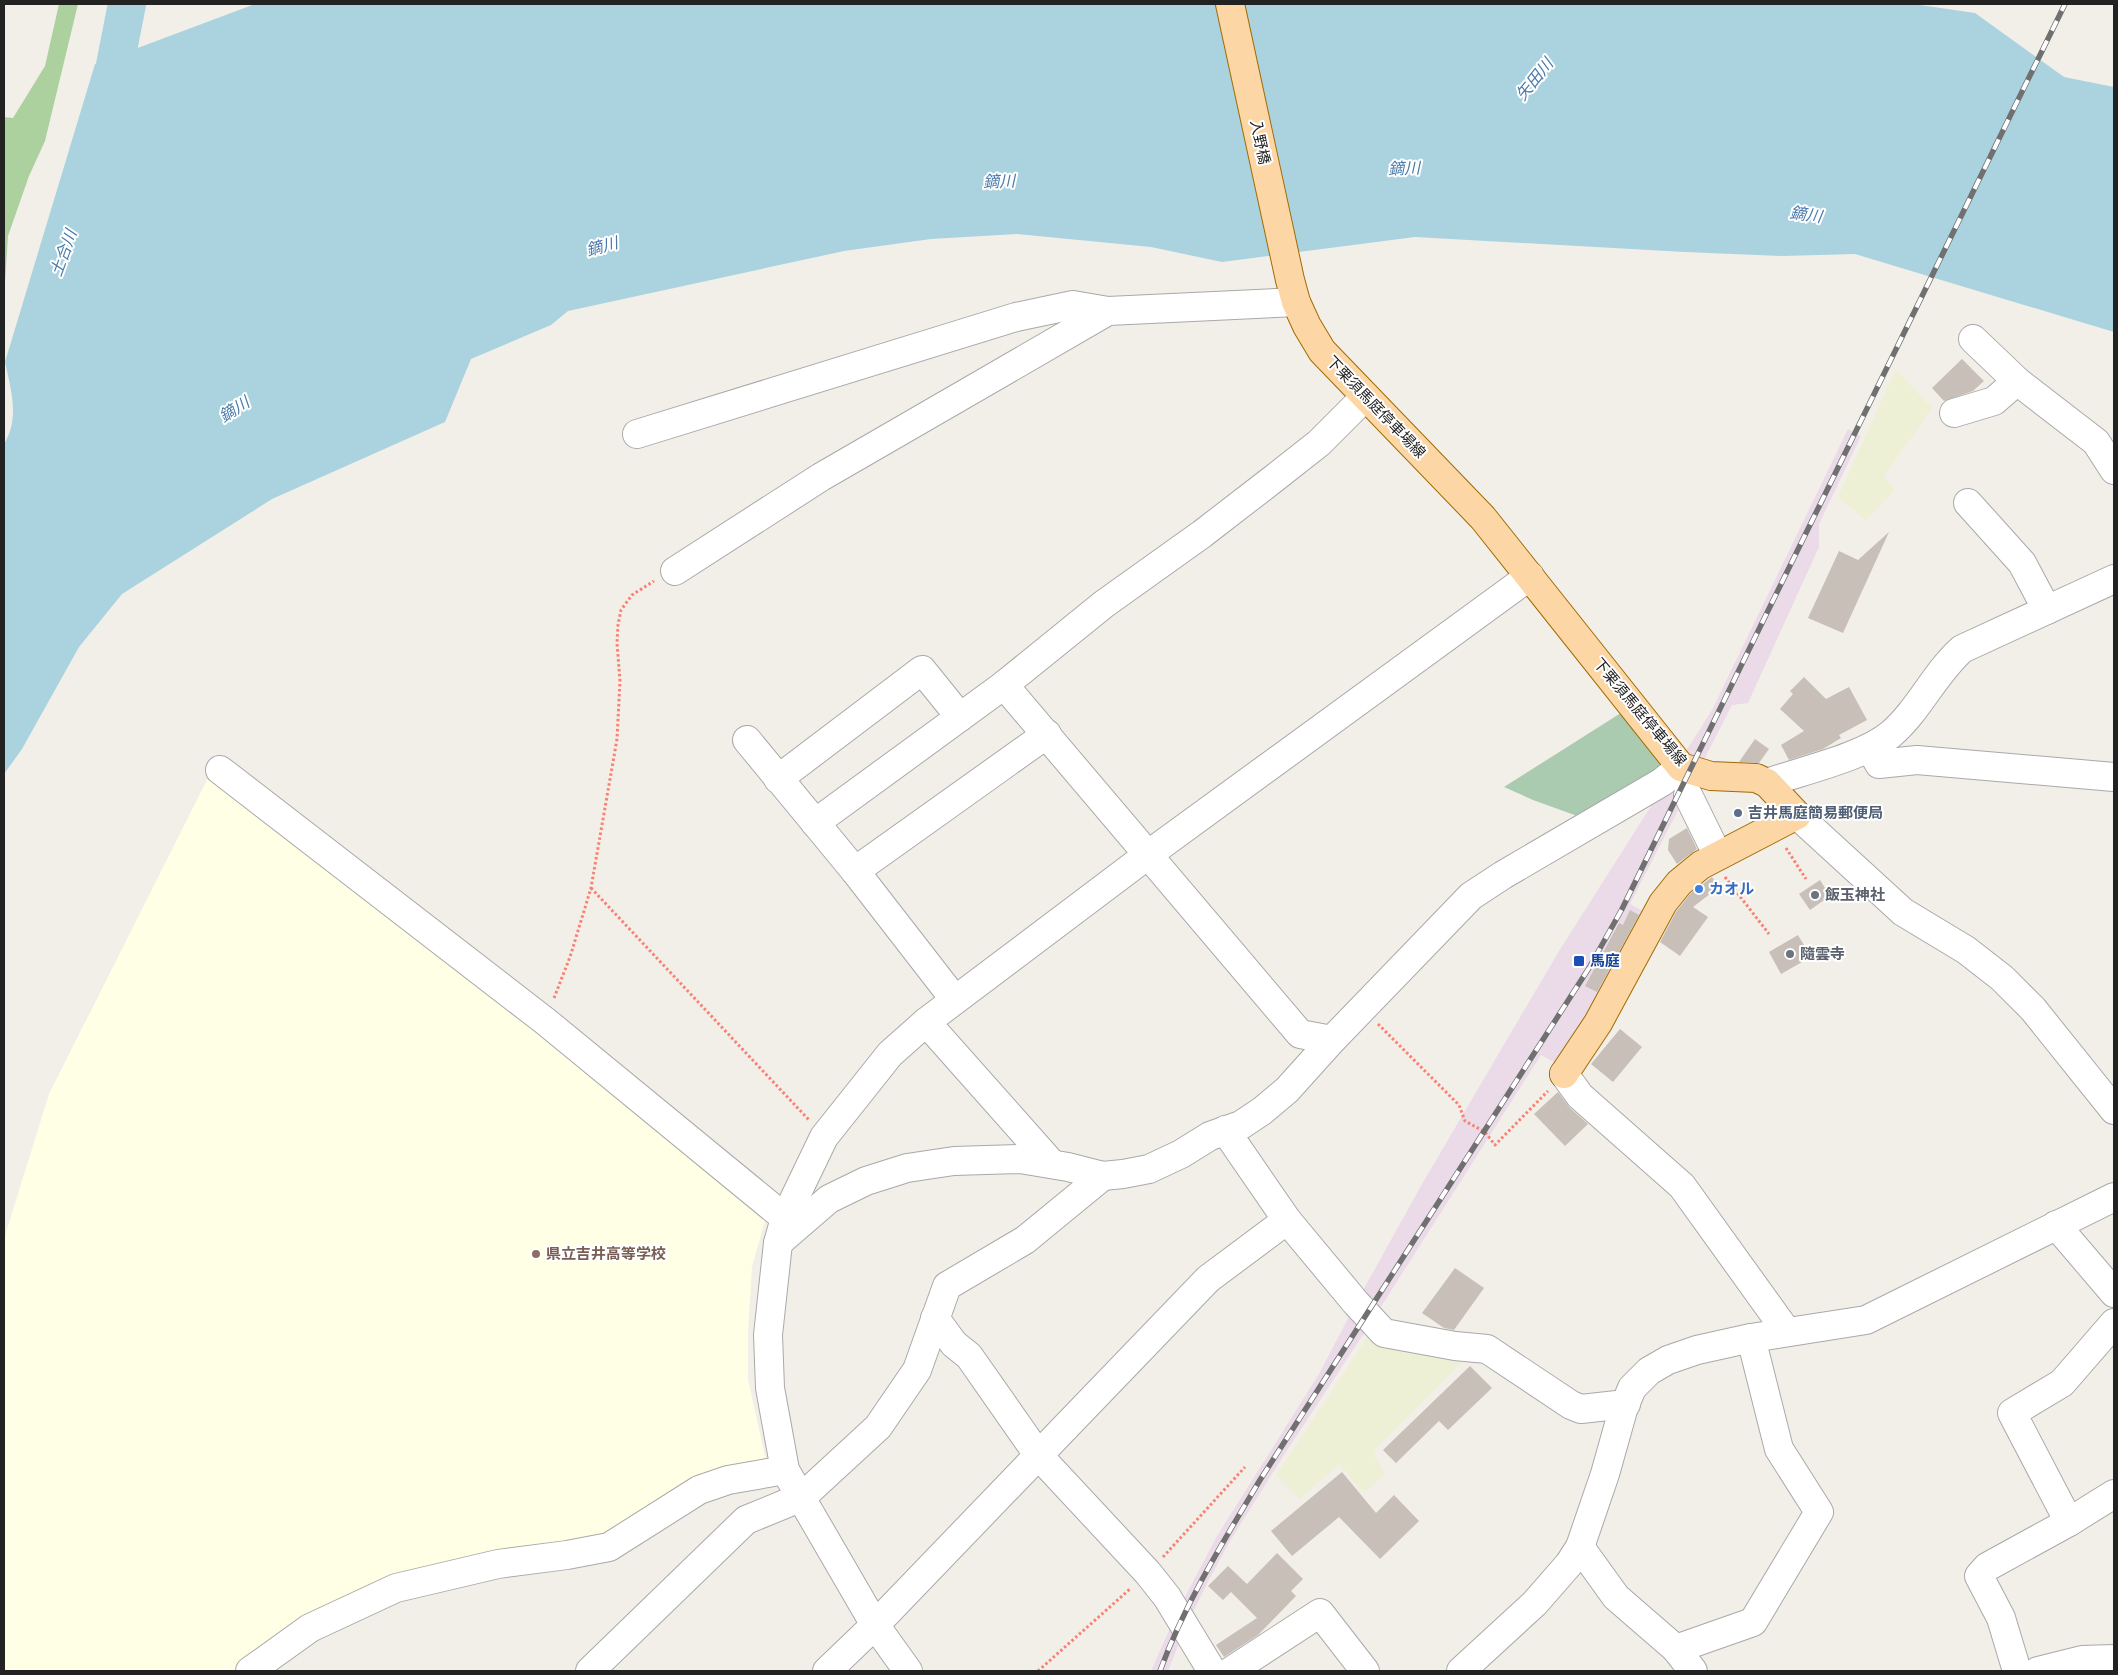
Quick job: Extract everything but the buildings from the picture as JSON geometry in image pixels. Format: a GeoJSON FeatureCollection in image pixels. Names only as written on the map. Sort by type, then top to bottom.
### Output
{"type":"FeatureCollection","features":[{"type":"Feature","properties":{"kind":"main road","name":"入野橋"},"geometry":{"type":"LineString","coordinates":[[1230,4],[1293,291]]}},
{"type":"Feature","properties":{"kind":"main road","name":"下栗須馬庭停車場線"},"geometry":{"type":"LineString","coordinates":[[1293,291],[1322,351],[1483,518],[1682,767],[1711,776],[1756,778],[1766,783]]}},
{"type":"Feature","properties":{"kind":"main road"},"geometry":{"type":"LineString","coordinates":[[1564,1074],[1598,1022],[1663,902],[1679,883],[1701,865],[1797,815],[1766,783]]}},
{"type":"Feature","properties":{"kind":"street"},"geometry":{"type":"LineString","coordinates":[[636,434],[1016,317],[1073,305],[1108,311],[1293,291]]}},
{"type":"Feature","properties":{"kind":"street"},"geometry":{"type":"LineString","coordinates":[[675,571],[821,477],[1108,311]]}},
{"type":"Feature","properties":{"kind":"street"},"geometry":{"type":"LineString","coordinates":[[1973,339],[2016,381],[2096,442],[2114,470]]}},
{"type":"Feature","properties":{"kind":"street"},"geometry":{"type":"LineString","coordinates":[[1954,413],[1994,401],[2016,381]]}},
{"type":"Feature","properties":{"kind":"street"},"geometry":{"type":"LineString","coordinates":[[815,823],[1004,685],[1104,604],[1202,534],[1318,443],[1366,397]]}},
{"type":"Feature","properties":{"kind":"street"},"geometry":{"type":"LineString","coordinates":[[1968,503],[2022,563],[2047,610]]}},
{"type":"Feature","properties":{"kind":"street"},"geometry":{"type":"LineString","coordinates":[[908,1671],[875,1625],[785,1470],[770,1388],[768,1335],[782,1231],[824,1137],[890,1054],[926,1022],[1149,854],[1530,576]]}},
{"type":"Feature","properties":{"kind":"street"},"geometry":{"type":"LineString","coordinates":[[1766,783],[1865,751],[1890,735],[1903,721],[1949,660],[1962,649],[2114,579]]}},
{"type":"Feature","properties":{"kind":"street"},"geometry":{"type":"LineString","coordinates":[[778,779],[922,670],[960,717]]}},
{"type":"Feature","properties":{"kind":"street"},"geometry":{"type":"LineString","coordinates":[[1004,685],[1300,1034],[1332,1040]]}},
{"type":"Feature","properties":{"kind":"street"},"geometry":{"type":"LineString","coordinates":[[855,871],[1047,734]]}},
{"type":"Feature","properties":{"kind":"street"},"geometry":{"type":"LineString","coordinates":[[747,740],[855,871],[955,1000]]}},
{"type":"Feature","properties":{"kind":"street"},"geometry":{"type":"LineString","coordinates":[[1870,748],[1879,764],[1917,760],[2114,777]]}},
{"type":"Feature","properties":{"kind":"street"},"geometry":{"type":"LineString","coordinates":[[782,1231],[829,1199],[866,1181],[907,1168],[987,1158],[1020,1159],[1052,1164],[1103,1176],[1149,1169],[1181,1154],[1210,1136],[1241,1125],[1288,1090],[1332,1040],[1471,896],[1503,875],[1662,782],[1682,767]]}},
{"type":"Feature","properties":{"kind":"street"},"geometry":{"type":"LineString","coordinates":[[220,770],[544,1021],[782,1231]]}},
{"type":"Feature","properties":{"kind":"street"},"geometry":{"type":"LineString","coordinates":[[1688,795],[1716,857]]}},
{"type":"Feature","properties":{"kind":"street"},"geometry":{"type":"LineString","coordinates":[[1797,815],[1903,912],[1966,950],[2002,978],[2033,1009],[2114,1110]]}},
{"type":"Feature","properties":{"kind":"street"},"geometry":{"type":"LineString","coordinates":[[926,1022],[1052,1164]]}},
{"type":"Feature","properties":{"kind":"street"},"geometry":{"type":"LineString","coordinates":[[1564,1074],[1580,1096],[1682,1186],[1787,1332]]}},
{"type":"Feature","properties":{"kind":"street"},"geometry":{"type":"LineString","coordinates":[[1225,1130],[1287,1220],[1356,1303],[1384,1333],[1456,1346],[1487,1349],[1571,1405],[1580,1409],[1626,1404]]}},
{"type":"Feature","properties":{"kind":"street"},"geometry":{"type":"LineString","coordinates":[[590,1671],[746,1520],[802,1497],[878,1427],[917,1370],[947,1286],[1025,1240],[1103,1176]]}},
{"type":"Feature","properties":{"kind":"street"},"geometry":{"type":"LineString","coordinates":[[1461,1671],[1535,1603],[1580,1547],[1632,1388],[1649,1370],[1668,1360],[1697,1350],[1751,1338],[1866,1320],[2114,1197]]}},
{"type":"Feature","properties":{"kind":"street"},"geometry":{"type":"LineString","coordinates":[[827,1671],[875,1625],[1208,1280],[1287,1220]]}},
{"type":"Feature","properties":{"kind":"street"},"geometry":{"type":"LineString","coordinates":[[2056,1225],[2114,1293]]}},
{"type":"Feature","properties":{"kind":"street"},"geometry":{"type":"LineString","coordinates":[[935,1318],[954,1344],[969,1356],[1039,1456],[1167,1596],[1212,1671]]}},
{"type":"Feature","properties":{"kind":"street"},"geometry":{"type":"LineString","coordinates":[[1676,1649],[1753,1622],[1819,1512],[1779,1450],[1751,1338]]}},
{"type":"Feature","properties":{"kind":"street"},"geometry":{"type":"LineString","coordinates":[[2069,1522],[2012,1413],[2062,1383],[2110,1338]]}},
{"type":"Feature","properties":{"kind":"street"},"geometry":{"type":"LineString","coordinates":[[250,1671],[310,1628],[396,1588],[498,1564],[567,1555],[609,1547],[699,1490],[728,1480],[785,1470]]}},
{"type":"Feature","properties":{"kind":"street"},"geometry":{"type":"LineString","coordinates":[[2017,1671],[2000,1618],[1979,1576],[1987,1567],[2069,1522],[2114,1494]]}},
{"type":"Feature","properties":{"kind":"street"},"geometry":{"type":"LineString","coordinates":[[1580,1547],[1616,1597],[1676,1649],[1693,1671]]}},
{"type":"Feature","properties":{"kind":"street"},"geometry":{"type":"LineString","coordinates":[[1231,1671],[1320,1613],[1366,1671]]}},
{"type":"Feature","properties":{"kind":"street"},"geometry":{"type":"LineString","coordinates":[[2038,1671],[2082,1660],[2114,1659]]}},
{"type":"Feature","properties":{"kind":"path"},"geometry":{"type":"LineString","coordinates":[[544,1021],[570,957],[591,888],[618,740],[620,681],[617,643],[621,610],[632,595],[649,583],[675,571]]}},
{"type":"Feature","properties":{"kind":"path"},"geometry":{"type":"LineString","coordinates":[[1773,828],[1806,879]]}},
{"type":"Feature","properties":{"kind":"path"},"geometry":{"type":"LineString","coordinates":[[1716,857],[1716,865],[1769,934]]}},
{"type":"Feature","properties":{"kind":"path"},"geometry":{"type":"LineString","coordinates":[[591,888],[824,1137]]}},
{"type":"Feature","properties":{"kind":"path"},"geometry":{"type":"LineString","coordinates":[[1364,1009],[1459,1105],[1465,1122],[1485,1132],[1495,1145],[1564,1074]]}},
{"type":"Feature","properties":{"kind":"shaded area"},"geometry":{"type":"Polygon","coordinates":[[[1896,369],[1932,408],[1884,476],[1895,490],[1866,520],[1838,497],[1896,369]]]}},
{"type":"Feature","properties":{"kind":"shaded area"},"geometry":{"type":"Polygon","coordinates":[[[1848,429],[1861,436],[1819,524],[1819,547],[1748,703],[1732,705],[1630,904],[1650,915],[1559,1065],[1541,1055],[1372,1321],[1284,1455],[1230,1541],[1209,1580],[1186,1626],[1168,1671],[1151,1671],[1177,1612],[1217,1536],[1319,1374],[1422,1184],[1559,951],[1712,710],[1848,429]]]}},
{"type":"Feature","properties":{"kind":"shaded area"},"geometry":{"type":"Polygon","coordinates":[[[1624,711],[1664,767],[1580,817],[1504,787],[1624,711]]]}},
{"type":"Feature","properties":{"kind":"shaded area"},"geometry":{"type":"Polygon","coordinates":[[[209,776],[767,1214],[752,1266],[748,1333],[748,1379],[766,1461],[596,1540],[496,1556],[237,1671],[4,1671],[4,1239],[49,1094],[209,776]]]}},
{"type":"Feature","properties":{"kind":"shaded area"},"geometry":{"type":"Polygon","coordinates":[[[1372,1330],[1384,1338],[1463,1361],[1375,1449],[1375,1457],[1385,1474],[1364,1493],[1339,1464],[1300,1499],[1276,1475],[1372,1330]]]}},
{"type":"Feature","properties":{"kind":"green space"},"geometry":{"type":"Polygon","coordinates":[[[59,4],[78,4],[45,141],[29,176],[8,236],[4,298],[4,117],[13,118],[45,66],[59,4]]]}},
{"type":"Feature","properties":{"kind":"water"},"geometry":{"type":"Polygon","coordinates":[[[255,4],[1913,4],[1975,13],[2064,77],[2114,87],[2114,332],[1855,254],[1783,256],[1415,237],[1222,262],[1151,247],[1017,234],[931,239],[844,251],[568,311],[551,325],[471,359],[445,422],[272,499],[122,594],[79,647],[22,749],[4,774],[4,444],[12,424],[13,414],[12,393],[5,362],[95,64],[255,4]]]}},
{"type":"Feature","properties":{"kind":"waterway","name":"土合川"},"geometry":{"type":"LineString","coordinates":[[107,106],[127,4]]}},
{"type":"Feature","properties":{"kind":"railway"},"geometry":{"type":"LineString","coordinates":[[1160,1671],[1193,1597],[1260,1480],[1589,968],[1622,909],[2065,4]]}},
{"type":"Feature","properties":{"kind":"place","name":"吉井馬庭簡易郵便局"},"geometry":{"type":"Point","coordinates":[1738,813]}},
{"type":"Feature","properties":{"kind":"place","name":"カオル"},"geometry":{"type":"Point","coordinates":[1699,889]}},
{"type":"Feature","properties":{"kind":"place","name":"飯玉神社"},"geometry":{"type":"Point","coordinates":[1815,895]}},
{"type":"Feature","properties":{"kind":"place","name":"隨雲寺"},"geometry":{"type":"Point","coordinates":[1790,954]}},
{"type":"Feature","properties":{"kind":"place","name":"馬庭"},"geometry":{"type":"Point","coordinates":[1579,961]}},
{"type":"Feature","properties":{"kind":"place","name":"県立吉井高等学校"},"geometry":{"type":"Point","coordinates":[536,1254]}},
{"type":"Feature","properties":{"kind":"water label","name":"矢田川"},"geometry":{"type":"Point","coordinates":[1534,79]}},
{"type":"Feature","properties":{"kind":"water label","name":"鏑川"},"geometry":{"type":"Point","coordinates":[1404,168]}},
{"type":"Feature","properties":{"kind":"water label","name":"鏑川"},"geometry":{"type":"Point","coordinates":[999,181]}},
{"type":"Feature","properties":{"kind":"water label","name":"鏑川"},"geometry":{"type":"Point","coordinates":[1806,214]}},
{"type":"Feature","properties":{"kind":"water label","name":"鏑川"},"geometry":{"type":"Point","coordinates":[602,246]}},
{"type":"Feature","properties":{"kind":"water label","name":"鏑川"},"geometry":{"type":"Point","coordinates":[234,409]}}]}
